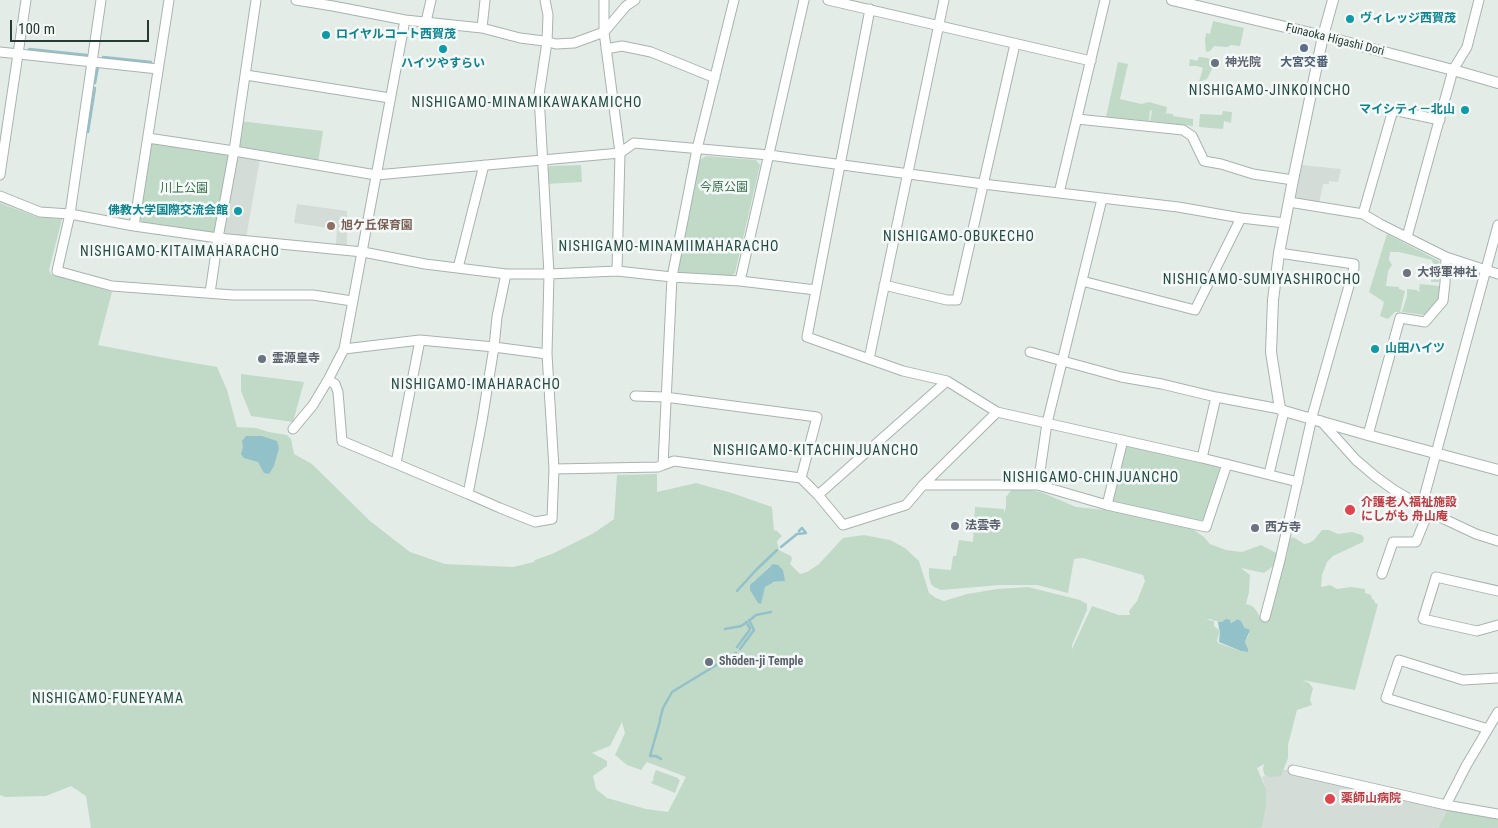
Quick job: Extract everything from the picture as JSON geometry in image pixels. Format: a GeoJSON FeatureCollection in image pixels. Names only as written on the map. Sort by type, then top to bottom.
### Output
{"type":"FeatureCollection","features":[{"type":"Feature","properties":{"kind":"street"},"geometry":{"type":"LineString","coordinates":[[0,175],[26,0]]}},
{"type":"Feature","properties":{"kind":"street"},"geometry":{"type":"LineString","coordinates":[[102,0],[70,214],[57,271],[112,286],[210,293],[312,295],[352,301]]}},
{"type":"Feature","properties":{"kind":"street"},"geometry":{"type":"LineString","coordinates":[[134,226],[169,0]]}},
{"type":"Feature","properties":{"kind":"street"},"geometry":{"type":"LineString","coordinates":[[210,293],[246,75],[256,0]]}},
{"type":"Feature","properties":{"kind":"street"},"geometry":{"type":"LineString","coordinates":[[296,0],[333,3],[404,20],[482,28],[520,38],[556,44],[574,43],[604,32],[626,6],[635,0]]}},
{"type":"Feature","properties":{"kind":"street"},"geometry":{"type":"LineString","coordinates":[[426,22],[431,0]]}},
{"type":"Feature","properties":{"kind":"street"},"geometry":{"type":"LineString","coordinates":[[482,28],[485,0]]}},
{"type":"Feature","properties":{"kind":"street"},"geometry":{"type":"LineString","coordinates":[[328,380],[335,384],[338,392],[342,441],[535,522],[552,519],[554,469],[547,354],[549,274],[538,95],[547,42],[548,15],[545,0]]}},
{"type":"Feature","properties":{"kind":"street"},"geometry":{"type":"LineString","coordinates":[[604,0],[604,32],[620,153],[616,272]]}},
{"type":"Feature","properties":{"kind":"street"},"geometry":{"type":"LineString","coordinates":[[663,465],[672,278],[697,149],[734,0]]}},
{"type":"Feature","properties":{"kind":"street"},"geometry":{"type":"LineString","coordinates":[[740,281],[804,0]]}},
{"type":"Feature","properties":{"kind":"street"},"geometry":{"type":"LineString","coordinates":[[828,0],[1091,61]]}},
{"type":"Feature","properties":{"kind":"street"},"geometry":{"type":"LineString","coordinates":[[869,359],[944,0]]}},
{"type":"Feature","properties":{"kind":"street"},"geometry":{"type":"LineString","coordinates":[[1059,193],[1105,0]]}},
{"type":"Feature","properties":{"kind":"street","name":"Funaoka Higashi Dori"},"geometry":{"type":"LineString","coordinates":[[1172,0],[1323,36],[1498,83]]}},
{"type":"Feature","properties":{"kind":"street"},"geometry":{"type":"LineString","coordinates":[[1269,474],[1282,410],[1271,352],[1273,300],[1293,180],[1332,0]]}},
{"type":"Feature","properties":{"kind":"street"},"geometry":{"type":"LineString","coordinates":[[1407,237],[1453,70],[1467,47],[1479,0]]}},
{"type":"Feature","properties":{"kind":"street"},"geometry":{"type":"LineString","coordinates":[[870,9],[807,337],[903,371],[947,381],[997,412],[1228,464],[1298,482]]}},
{"type":"Feature","properties":{"kind":"street"},"geometry":{"type":"LineString","coordinates":[[293,429],[313,405],[344,349],[404,20]]}},
{"type":"Feature","properties":{"kind":"street"},"geometry":{"type":"LineString","coordinates":[[884,285],[948,300],[957,300],[1016,44]]}},
{"type":"Feature","properties":{"kind":"street"},"geometry":{"type":"LineString","coordinates":[[606,49],[622,46],[651,52],[715,78]]}},
{"type":"Feature","properties":{"kind":"street"},"geometry":{"type":"LineString","coordinates":[[0,52],[158,69]]}},
{"type":"Feature","properties":{"kind":"street"},"geometry":{"type":"LineString","coordinates":[[246,75],[390,98]]}},
{"type":"Feature","properties":{"kind":"street"},"geometry":{"type":"LineString","coordinates":[[1364,214],[1393,110],[1440,120]]}},
{"type":"Feature","properties":{"kind":"street"},"geometry":{"type":"LineString","coordinates":[[1076,119],[1183,130],[1192,136],[1204,161],[1253,174],[1293,180]]}},
{"type":"Feature","properties":{"kind":"street"},"geometry":{"type":"LineString","coordinates":[[148,138],[376,175],[620,153],[634,143],[769,155],[907,175],[1178,207],[1285,224]]}},
{"type":"Feature","properties":{"kind":"street"},"geometry":{"type":"LineString","coordinates":[[458,268],[484,165]]}},
{"type":"Feature","properties":{"kind":"street"},"geometry":{"type":"LineString","coordinates":[[0,196],[40,212],[70,214],[134,226],[218,238],[363,252],[425,264],[506,274],[616,272],[672,278],[740,281],[816,290]]}},
{"type":"Feature","properties":{"kind":"street"},"geometry":{"type":"LineString","coordinates":[[1038,485],[1047,423],[1102,199]]}},
{"type":"Feature","properties":{"kind":"street"},"geometry":{"type":"LineString","coordinates":[[1289,202],[1364,214],[1446,257],[1498,274]]}},
{"type":"Feature","properties":{"kind":"street"},"geometry":{"type":"LineString","coordinates":[[1082,281],[1195,310],[1240,218]]}},
{"type":"Feature","properties":{"kind":"street"},"geometry":{"type":"LineString","coordinates":[[1382,574],[1393,542],[1416,542],[1426,508],[1436,453],[1498,225]]}},
{"type":"Feature","properties":{"kind":"street"},"geometry":{"type":"LineString","coordinates":[[1265,617],[1298,482],[1317,420],[1354,268],[1354,264],[1280,253]]}},
{"type":"Feature","properties":{"kind":"street"},"geometry":{"type":"LineString","coordinates":[[1368,435],[1400,318],[1424,322],[1443,301],[1446,257]]}},
{"type":"Feature","properties":{"kind":"street"},"geometry":{"type":"LineString","coordinates":[[468,494],[506,274]]}},
{"type":"Feature","properties":{"kind":"street"},"geometry":{"type":"LineString","coordinates":[[344,349],[420,340],[547,354]]}},
{"type":"Feature","properties":{"kind":"street"},"geometry":{"type":"LineString","coordinates":[[396,463],[420,340]]}},
{"type":"Feature","properties":{"kind":"street"},"geometry":{"type":"LineString","coordinates":[[1030,352],[1121,377],[1282,410],[1498,470]]}},
{"type":"Feature","properties":{"kind":"street"},"geometry":{"type":"LineString","coordinates":[[818,495],[947,381]]}},
{"type":"Feature","properties":{"kind":"street"},"geometry":{"type":"LineString","coordinates":[[635,396],[665,397],[817,417],[801,478]]}},
{"type":"Feature","properties":{"kind":"street"},"geometry":{"type":"LineString","coordinates":[[1202,458],[1216,397]]}},
{"type":"Feature","properties":{"kind":"street"},"geometry":{"type":"LineString","coordinates":[[554,469],[658,467],[674,461],[801,478],[843,525],[906,505],[997,412]]}},
{"type":"Feature","properties":{"kind":"street"},"geometry":{"type":"LineString","coordinates":[[1317,420],[1376,478],[1426,508],[1476,534],[1498,541]]}},
{"type":"Feature","properties":{"kind":"street"},"geometry":{"type":"LineString","coordinates":[[1107,505],[1123,440]]}},
{"type":"Feature","properties":{"kind":"street"},"geometry":{"type":"LineString","coordinates":[[924,485],[1038,485],[1107,505],[1206,527],[1228,464]]}},
{"type":"Feature","properties":{"kind":"street"},"geometry":{"type":"LineString","coordinates":[[1498,591],[1436,577],[1423,619],[1477,631],[1498,625]]}},
{"type":"Feature","properties":{"kind":"street"},"geometry":{"type":"LineString","coordinates":[[1488,729],[1386,698],[1399,660],[1463,680],[1498,678]]}},
{"type":"Feature","properties":{"kind":"street"},"geometry":{"type":"LineString","coordinates":[[1446,805],[1466,766],[1498,712]]}},
{"type":"Feature","properties":{"kind":"street"},"geometry":{"type":"LineString","coordinates":[[1293,770],[1446,805],[1498,814]]}},
{"type":"Feature","properties":{"kind":"shaded area"},"geometry":{"type":"Polygon","coordinates":[[[241,156],[260,159],[246,238],[227,234],[224,231],[237,160],[241,156]]]}},
{"type":"Feature","properties":{"kind":"shaded area"},"geometry":{"type":"Polygon","coordinates":[[[1302,165],[1341,169],[1338,182],[1329,181],[1329,184],[1323,184],[1319,204],[1299,201],[1296,197],[1302,165]]]}},
{"type":"Feature","properties":{"kind":"shaded area","name":"旭ケ丘保育園"},"geometry":{"type":"Polygon","coordinates":[[[297,204],[347,211],[347,246],[336,244],[337,229],[294,223],[297,204]]]}},
{"type":"Feature","properties":{"kind":"shaded area","name":"薬師山病院"},"geometry":{"type":"Polygon","coordinates":[[[1274,770],[1293,770],[1449,807],[1438,828],[1258,828],[1266,789],[1262,777],[1274,770]]]}},
{"type":"Feature","properties":{"kind":"green space"},"geometry":{"type":"Polygon","coordinates":[[[1213,21],[1244,28],[1240,46],[1214,46],[1210,51],[1206,52],[1206,33],[1210,34],[1213,21]]]}},
{"type":"Feature","properties":{"kind":"green space"},"geometry":{"type":"Polygon","coordinates":[[[1199,57],[1208,58],[1211,61],[1212,69],[1207,79],[1199,82],[1203,68],[1189,66],[1190,59],[1197,61],[1199,57]]]}},
{"type":"Feature","properties":{"kind":"green space"},"geometry":{"type":"Polygon","coordinates":[[[1118,62],[1128,64],[1120,99],[1141,104],[1149,102],[1167,107],[1166,113],[1162,113],[1193,119],[1193,126],[1150,121],[1152,111],[1150,110],[1149,121],[1106,117],[1118,62]]]}},
{"type":"Feature","properties":{"kind":"green space"},"geometry":{"type":"Polygon","coordinates":[[[1223,111],[1232,112],[1231,123],[1224,121],[1223,129],[1199,127],[1200,114],[1222,115],[1223,111]]]}},
{"type":"Feature","properties":{"kind":"green space"},"geometry":{"type":"Polygon","coordinates":[[[240,121],[323,131],[318,163],[236,150],[240,121]]]}},
{"type":"Feature","properties":{"kind":"green space","name":"川上公園"},"geometry":{"type":"Polygon","coordinates":[[[155,142],[226,153],[230,157],[217,230],[212,234],[143,224],[139,217],[150,145],[155,142]]]}},
{"type":"Feature","properties":{"kind":"green space","name":"今原公園"},"geometry":{"type":"Polygon","coordinates":[[[706,156],[756,160],[760,165],[735,273],[730,277],[681,274],[677,269],[700,160],[706,156]]]}},
{"type":"Feature","properties":{"kind":"green space"},"geometry":{"type":"Polygon","coordinates":[[[581,165],[582,182],[547,184],[546,170],[550,166],[581,165]]]}},
{"type":"Feature","properties":{"kind":"green space"},"geometry":{"type":"Polygon","coordinates":[[[0,203],[37,217],[62,219],[49,270],[51,274],[112,292],[98,345],[217,367],[227,390],[237,427],[256,428],[287,435],[291,439],[294,454],[312,464],[370,521],[410,552],[445,564],[513,567],[534,562],[594,533],[614,519],[617,475],[657,474],[657,492],[696,483],[772,507],[774,531],[776,530],[782,536],[777,541],[779,550],[791,556],[790,564],[800,574],[819,564],[843,538],[864,535],[890,540],[905,548],[919,561],[929,593],[944,601],[967,594],[997,589],[1028,587],[1080,600],[1087,604],[1087,610],[1072,649],[1092,606],[1119,615],[1130,615],[1129,611],[1137,601],[1145,581],[1143,575],[1083,558],[1074,559],[1068,593],[1037,585],[1000,585],[941,590],[931,584],[929,568],[951,570],[953,556],[956,556],[959,540],[973,542],[975,507],[1004,509],[1004,513],[1006,497],[1014,487],[1041,492],[1076,507],[1126,512],[1191,528],[1210,544],[1226,550],[1242,552],[1261,545],[1280,555],[1272,567],[1264,573],[1241,568],[1250,575],[1246,604],[1256,610],[1262,621],[1266,617],[1278,568],[1284,563],[1287,556],[1289,540],[1293,537],[1304,544],[1309,543],[1322,530],[1329,530],[1338,534],[1352,532],[1362,535],[1364,538],[1363,542],[1333,556],[1327,562],[1322,575],[1321,587],[1330,585],[1337,589],[1351,587],[1365,589],[1365,593],[1371,595],[1375,603],[1378,604],[1355,690],[1302,680],[1309,683],[1313,688],[1310,700],[1312,705],[1297,710],[1288,745],[1288,758],[1281,776],[1270,777],[1264,774],[1264,764],[1257,768],[1266,789],[1266,805],[1262,826],[1259,828],[91,828],[86,796],[71,786],[46,796],[5,797],[0,795],[0,203]],[[770,566],[753,581],[763,592],[765,587],[771,583],[783,581],[770,566]],[[1210,619],[1204,621],[1214,621],[1214,626],[1220,631],[1218,643],[1248,652],[1245,642],[1249,634],[1241,621],[1238,619],[1230,623],[1210,619]],[[622,722],[610,746],[592,753],[607,761],[607,766],[593,776],[596,789],[607,798],[646,809],[668,812],[686,777],[647,762],[641,770],[627,765],[615,755],[625,733],[622,722]]]}},
{"type":"Feature","properties":{"kind":"green space"},"geometry":{"type":"Polygon","coordinates":[[[1387,234],[1440,263],[1439,282],[1431,282],[1432,260],[1399,252],[1390,252],[1389,260],[1392,265],[1388,271],[1386,286],[1399,287],[1399,289],[1405,291],[1400,312],[1395,312],[1388,319],[1380,316],[1384,302],[1369,292],[1387,234]]]}},
{"type":"Feature","properties":{"kind":"green space"},"geometry":{"type":"Polygon","coordinates":[[[1420,284],[1439,286],[1439,298],[1425,315],[1402,312],[1407,289],[1419,292],[1420,284]]]}},
{"type":"Feature","properties":{"kind":"green space"},"geometry":{"type":"Polygon","coordinates":[[[241,374],[304,382],[293,422],[251,416],[241,391],[241,374]]]}},
{"type":"Feature","properties":{"kind":"green space"},"geometry":{"type":"Polygon","coordinates":[[[1127,446],[1219,466],[1222,470],[1204,519],[1198,522],[1115,503],[1111,500],[1122,448],[1127,446]]]}},
{"type":"Feature","properties":{"kind":"green space"},"geometry":{"type":"Polygon","coordinates":[[[656,770],[680,780],[675,793],[651,783],[656,770]]]}},
{"type":"Feature","properties":{"kind":"green space"},"geometry":{"type":"Polygon","coordinates":[[[1449,807],[1498,814],[1498,828],[1438,828],[1449,807]]]}},
{"type":"Feature","properties":{"kind":"water"},"geometry":{"type":"Polygon","coordinates":[[[246,436],[262,436],[277,441],[279,448],[274,466],[269,474],[264,473],[258,462],[244,458],[241,454],[242,441],[246,436]]]}},
{"type":"Feature","properties":{"kind":"water"},"geometry":{"type":"Polygon","coordinates":[[[773,564],[778,565],[783,570],[785,581],[774,582],[765,587],[761,604],[758,603],[750,590],[750,585],[773,564]]]}},
{"type":"Feature","properties":{"kind":"water"},"geometry":{"type":"Polygon","coordinates":[[[1226,619],[1230,620],[1231,623],[1238,619],[1245,628],[1250,630],[1245,642],[1248,652],[1219,642],[1220,631],[1218,622],[1226,619]]]}},
{"type":"Feature","properties":{"kind":"waterway"},"geometry":{"type":"LineString","coordinates":[[29,49],[87,55]]}},
{"type":"Feature","properties":{"kind":"waterway"},"geometry":{"type":"LineString","coordinates":[[103,57],[151,62]]}},
{"type":"Feature","properties":{"kind":"waterway"},"geometry":{"type":"LineString","coordinates":[[95,83],[98,67],[100,66]]}},
{"type":"Feature","properties":{"kind":"waterway"},"geometry":{"type":"LineString","coordinates":[[88,132],[95,88]]}},
{"type":"Feature","properties":{"kind":"waterway"},"geometry":{"type":"LineString","coordinates":[[799,531],[802,528],[806,533]]}},
{"type":"Feature","properties":{"kind":"waterway"},"geometry":{"type":"LineString","coordinates":[[781,547],[797,534],[806,533]]}},
{"type":"Feature","properties":{"kind":"waterway"},"geometry":{"type":"LineString","coordinates":[[737,591],[777,550]]}},
{"type":"Feature","properties":{"kind":"waterway"},"geometry":{"type":"LineString","coordinates":[[750,620],[756,615],[771,612]]}},
{"type":"Feature","properties":{"kind":"waterway"},"geometry":{"type":"LineString","coordinates":[[740,649],[754,630],[749,620]]}},
{"type":"Feature","properties":{"kind":"waterway"},"geometry":{"type":"LineString","coordinates":[[737,647],[749,631],[750,628],[746,622]]}},
{"type":"Feature","properties":{"kind":"waterway"},"geometry":{"type":"LineString","coordinates":[[725,629],[741,626],[747,622]]}},
{"type":"Feature","properties":{"kind":"waterway"},"geometry":{"type":"LineString","coordinates":[[660,719],[663,708],[672,692],[736,653]]}},
{"type":"Feature","properties":{"kind":"waterway"},"geometry":{"type":"LineString","coordinates":[[660,721],[650,756],[656,756],[661,759]]}},
{"type":"Feature","properties":{"kind":"place","name":"ヴィレッジ西賀茂"},"geometry":{"type":"Point","coordinates":[1350,19]}},
{"type":"Feature","properties":{"kind":"place","name":"ロイヤルコート西賀茂"},"geometry":{"type":"Point","coordinates":[326,35]}},
{"type":"Feature","properties":{"kind":"place","name":"大宮交番"},"geometry":{"type":"Point","coordinates":[1304,48]}},
{"type":"Feature","properties":{"kind":"place","name":"ハイツやすらい"},"geometry":{"type":"Point","coordinates":[443,49]}},
{"type":"Feature","properties":{"kind":"place","name":"神光院"},"geometry":{"type":"Point","coordinates":[1215,63]}},
{"type":"Feature","properties":{"kind":"place","name":"マイシティ－北山"},"geometry":{"type":"Point","coordinates":[1465,110]}},
{"type":"Feature","properties":{"kind":"place","name":"佛教大学国際交流会館"},"geometry":{"type":"Point","coordinates":[238,211]}},
{"type":"Feature","properties":{"kind":"place","name":"旭ケ丘保育園"},"geometry":{"type":"Point","coordinates":[331,226]}},
{"type":"Feature","properties":{"kind":"place","name":"大将軍神社"},"geometry":{"type":"Point","coordinates":[1407,273]}},
{"type":"Feature","properties":{"kind":"place","name":"山田ハイツ"},"geometry":{"type":"Point","coordinates":[1375,349]}},
{"type":"Feature","properties":{"kind":"place","name":"霊源皇寺"},"geometry":{"type":"Point","coordinates":[262,359]}},
{"type":"Feature","properties":{"kind":"place","name":"介護老人福祉施設 にしがも 舟山庵"},"geometry":{"type":"Point","coordinates":[1350,510]}},
{"type":"Feature","properties":{"kind":"place","name":"法雲寺"},"geometry":{"type":"Point","coordinates":[955,526]}},
{"type":"Feature","properties":{"kind":"place","name":"西方寺"},"geometry":{"type":"Point","coordinates":[1255,528]}},
{"type":"Feature","properties":{"kind":"place","name":"Shōden-ji Temple"},"geometry":{"type":"Point","coordinates":[709,662]}},
{"type":"Feature","properties":{"kind":"place","name":"薬師山病院"},"geometry":{"type":"Point","coordinates":[1330,799]}},
{"type":"Feature","properties":{"kind":"district","name":"NISHIGAMO-JINKOINCHO"},"geometry":{"type":"Point","coordinates":[1270,91]}},
{"type":"Feature","properties":{"kind":"district","name":"NISHIGAMO-MINAMIKAWAKAMICHO"},"geometry":{"type":"Point","coordinates":[527,103]}},
{"type":"Feature","properties":{"kind":"district","name":"NISHIGAMO-OBUKECHO"},"geometry":{"type":"Point","coordinates":[959,237]}},
{"type":"Feature","properties":{"kind":"district","name":"NISHIGAMO-MINAMIIMAHARACHO"},"geometry":{"type":"Point","coordinates":[669,247]}},
{"type":"Feature","properties":{"kind":"district","name":"NISHIGAMO-KITAIMAHARACHO"},"geometry":{"type":"Point","coordinates":[180,252]}},
{"type":"Feature","properties":{"kind":"district","name":"NISHIGAMO-SUMIYASHIROCHO"},"geometry":{"type":"Point","coordinates":[1262,280]}},
{"type":"Feature","properties":{"kind":"district","name":"NISHIGAMO-IMAHARACHO"},"geometry":{"type":"Point","coordinates":[476,385]}},
{"type":"Feature","properties":{"kind":"district","name":"NISHIGAMO-KITACHINJUANCHO"},"geometry":{"type":"Point","coordinates":[816,451]}},
{"type":"Feature","properties":{"kind":"district","name":"NISHIGAMO-CHINJUANCHO"},"geometry":{"type":"Point","coordinates":[1091,478]}},
{"type":"Feature","properties":{"kind":"district","name":"NISHIGAMO-FUNEYAMA"},"geometry":{"type":"Point","coordinates":[108,699]}}]}
